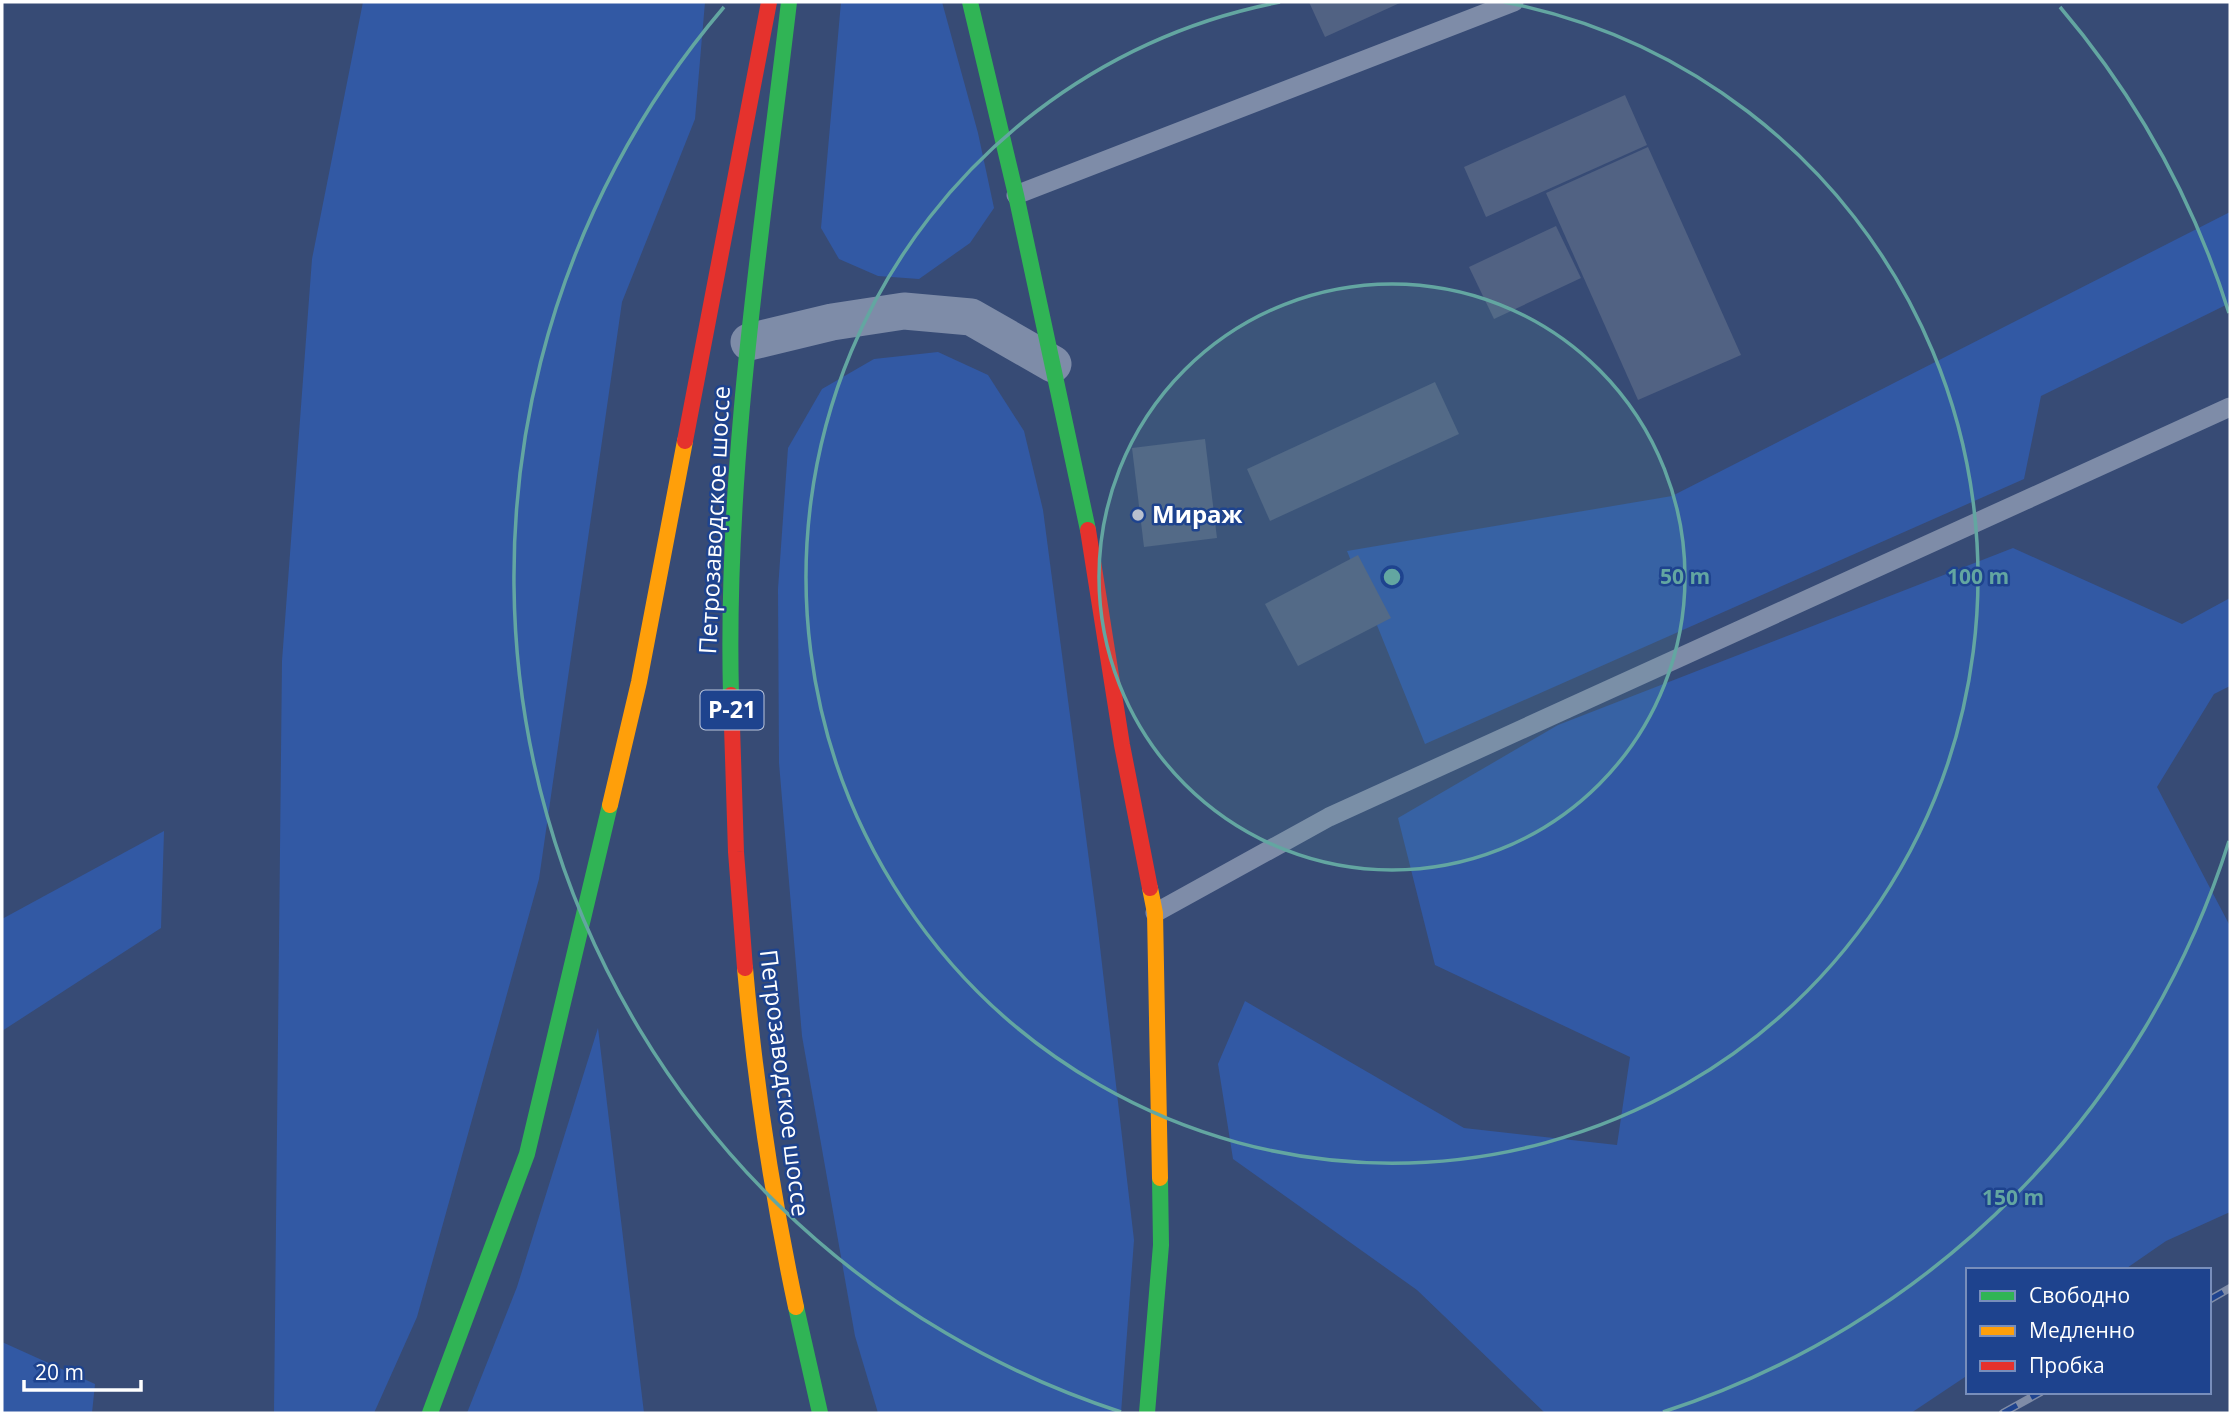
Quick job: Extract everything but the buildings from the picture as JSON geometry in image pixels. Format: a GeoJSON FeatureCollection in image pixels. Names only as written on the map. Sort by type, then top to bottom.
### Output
{"type":"FeatureCollection","features":[{"type":"Feature","properties":{"kind":"main road"},"geometry":{"type":"LineString","coordinates":[[430,1413],[530,1141],[639,682],[769,2]]}},
{"type":"Feature","properties":{"kind":"main road","name":"Петрозаводское шоссе"},"geometry":{"type":"LineString","coordinates":[[789,2],[749,342],[735,489],[730,644],[736,852],[750,1024],[777,1220],[820,1413]]}},
{"type":"Feature","properties":{"kind":"main road"},"geometry":{"type":"LineString","coordinates":[[970,2],[1016,195],[1089,537],[1122,745],[1155,913],[1161,1245],[1147,1413]]}},
{"type":"Feature","properties":{"kind":"street"},"geometry":{"type":"LineString","coordinates":[[749,342],[832,322],[904,311],[971,317],[1053,364]]}},
{"type":"Feature","properties":{"kind":"lane"},"geometry":{"type":"LineString","coordinates":[[1016,195],[1514,2]]}},
{"type":"Feature","properties":{"kind":"lane"},"geometry":{"type":"LineString","coordinates":[[1155,913],[1328,817],[2230,407]]}},
{"type":"Feature","properties":{"kind":"shaded area"},"geometry":{"type":"Polygon","coordinates":[[[363,2],[705,2],[695,119],[622,302],[539,879],[417,1317],[374,1413],[274,1413],[282,661],[312,259],[363,2]]]}},
{"type":"Feature","properties":{"kind":"shaded area"},"geometry":{"type":"Polygon","coordinates":[[[841,2],[942,2],[978,133],[994,208],[970,243],[919,279],[878,276],[839,259],[821,228],[841,2]]]}},
{"type":"Feature","properties":{"kind":"shaded area"},"geometry":{"type":"Polygon","coordinates":[[[2230,212],[2230,303],[2041,396],[2024,479],[1425,744],[1347,551],[1672,496],[2230,212]]]}},
{"type":"Feature","properties":{"kind":"shaded area"},"geometry":{"type":"Polygon","coordinates":[[[938,352],[988,375],[1024,431],[1043,510],[1097,921],[1134,1240],[1121,1413],[878,1413],[855,1336],[802,1036],[779,763],[778,589],[788,448],[822,389],[874,359],[938,352]]]}},
{"type":"Feature","properties":{"kind":"shaded area"},"geometry":{"type":"Polygon","coordinates":[[[2013,548],[2182,624],[2230,598],[2230,686],[2214,694],[2157,787],[2230,926],[2230,1212],[2166,1241],[2127,1268],[1966,1268],[1966,1376],[1911,1413],[1545,1413],[1417,1290],[1233,1159],[1218,1064],[1245,1001],[1464,1128],[1617,1145],[1630,1057],[1435,965],[1398,818],[1558,725],[2013,548]]]}},
{"type":"Feature","properties":{"kind":"shaded area"},"geometry":{"type":"Polygon","coordinates":[[[164,831],[161,928],[2,1031],[2,919],[164,831]]]}},
{"type":"Feature","properties":{"kind":"shaded area"},"geometry":{"type":"Polygon","coordinates":[[[598,1028],[644,1413],[467,1413],[517,1287],[598,1028]]]}},
{"type":"Feature","properties":{"kind":"shaded area"},"geometry":{"type":"Polygon","coordinates":[[[2,1342],[95,1384],[92,1413],[2,1413],[2,1342]]]}},
{"type":"Feature","properties":{"kind":"railway"},"geometry":{"type":"LineString","coordinates":[[2211,1299],[2230,1288]]}},
{"type":"Feature","properties":{"kind":"railway"},"geometry":{"type":"LineString","coordinates":[[2003,1413],[2037,1394]]}},
{"type":"Feature","properties":{"kind":"traffic: fast"},"geometry":{"type":"LineString","coordinates":[[731,695],[731,608],[740,434],[757,261],[789,2]]}},
{"type":"Feature","properties":{"kind":"traffic: fast"},"geometry":{"type":"LineString","coordinates":[[970,2],[1016,195],[1088,530]]}},
{"type":"Feature","properties":{"kind":"traffic: fast"},"geometry":{"type":"LineString","coordinates":[[430,1413],[527,1154],[610,805]]}},
{"type":"Feature","properties":{"kind":"traffic: fast"},"geometry":{"type":"LineString","coordinates":[[1147,1413],[1161,1245],[1160,1178]]}},
{"type":"Feature","properties":{"kind":"traffic: fast"},"geometry":{"type":"LineString","coordinates":[[796,1307],[820,1413]]}},
{"type":"Feature","properties":{"kind":"traffic: slow"},"geometry":{"type":"LineString","coordinates":[[610,805],[639,682],[685,441]]}},
{"type":"Feature","properties":{"kind":"traffic: slow"},"geometry":{"type":"LineString","coordinates":[[1150,888],[1155,913],[1160,1178]]}},
{"type":"Feature","properties":{"kind":"traffic: slow"},"geometry":{"type":"LineString","coordinates":[[745,968],[765,1138],[796,1307]]}},
{"type":"Feature","properties":{"kind":"traffic: jam"},"geometry":{"type":"LineString","coordinates":[[685,441],[769,2]]}},
{"type":"Feature","properties":{"kind":"traffic: jam"},"geometry":{"type":"LineString","coordinates":[[1088,530],[1122,745],[1150,888]]}},
{"type":"Feature","properties":{"kind":"traffic: jam"},"geometry":{"type":"LineString","coordinates":[[731,695],[736,852],[745,968]]}},
{"type":"Feature","properties":{"kind":"place","name":"Мираж"},"geometry":{"type":"Point","coordinates":[1138,515]}}]}
